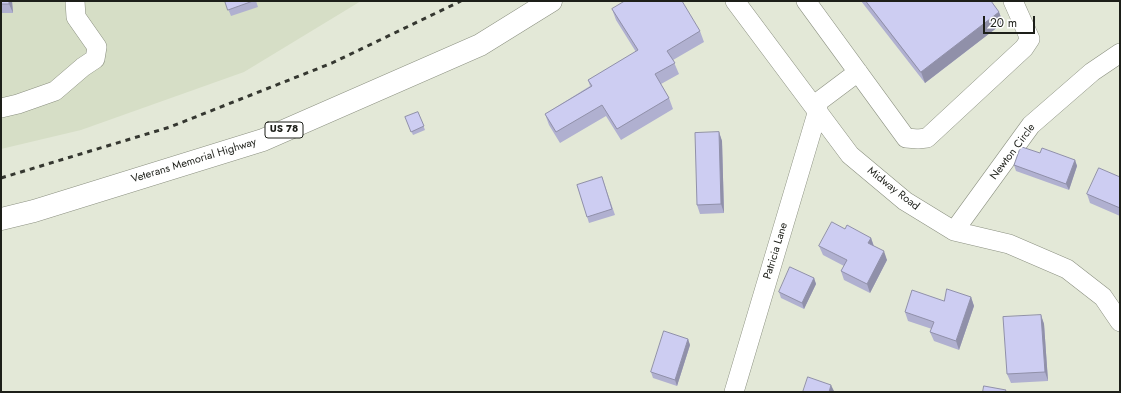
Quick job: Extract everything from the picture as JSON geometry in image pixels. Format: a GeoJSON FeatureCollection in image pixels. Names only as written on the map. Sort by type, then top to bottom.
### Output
{"type":"FeatureCollection","features":[{"type":"Feature","properties":{"kind":"main road","name":"Veterans Memorial Highway"},"geometry":{"type":"LineString","coordinates":[[1,218],[34,211],[263,140],[480,45],[551,1]]}},
{"type":"Feature","properties":{"kind":"street"},"geometry":{"type":"LineString","coordinates":[[1,108],[18,104],[55,91],[95,59],[96,47],[76,17],[75,1]]}},
{"type":"Feature","properties":{"kind":"street","name":"Midway Road"},"geometry":{"type":"LineString","coordinates":[[735,1],[850,155],[905,201],[954,231],[1009,244],[1067,269],[1103,297],[1120,322]]}},
{"type":"Feature","properties":{"kind":"street"},"geometry":{"type":"LineString","coordinates":[[806,1],[906,138],[918,139],[927,138],[1024,48],[1030,39],[1013,1]]}},
{"type":"Feature","properties":{"kind":"street","name":"Newton Circle"},"geometry":{"type":"LineString","coordinates":[[954,231],[1031,125],[1092,72],[1120,53]]}},
{"type":"Feature","properties":{"kind":"street"},"geometry":{"type":"LineString","coordinates":[[816,108],[858,72]]}},
{"type":"Feature","properties":{"kind":"street","name":"Patricia Lane"},"geometry":{"type":"LineString","coordinates":[[734,392],[816,108]]}},
{"type":"Feature","properties":{"kind":"shaded area"},"geometry":{"type":"Polygon","coordinates":[[[1,1],[361,1],[244,72],[81,130],[1,149],[1,1]]]}},
{"type":"Feature","properties":{"kind":"building"},"geometry":{"type":"Polygon","coordinates":[[[1,1],[9,1],[9,4],[1,4],[1,1]]]}},
{"type":"Feature","properties":{"kind":"building"},"geometry":{"type":"Polygon","coordinates":[[[225,1],[253,1],[228,10],[225,1]]]}},
{"type":"Feature","properties":{"kind":"building"},"geometry":{"type":"Polygon","coordinates":[[[625,1],[682,1],[700,31],[667,51],[675,63],[655,74],[669,98],[617,129],[602,105],[556,132],[545,114],[592,86],[588,80],[638,50],[612,9],[625,1]]]}},
{"type":"Feature","properties":{"kind":"building"},"geometry":{"type":"Polygon","coordinates":[[[866,1],[991,1],[999,12],[921,72],[866,1]]]}},
{"type":"Feature","properties":{"kind":"building"},"geometry":{"type":"Polygon","coordinates":[[[418,112],[424,126],[411,132],[405,117],[418,112]]]}},
{"type":"Feature","properties":{"kind":"building"},"geometry":{"type":"Polygon","coordinates":[[[719,132],[721,204],[697,205],[695,133],[719,132]]]}},
{"type":"Feature","properties":{"kind":"building"},"geometry":{"type":"Polygon","coordinates":[[[1022,147],[1040,153],[1042,148],[1075,160],[1066,184],[1014,165],[1022,147]]]}},
{"type":"Feature","properties":{"kind":"building"},"geometry":{"type":"Polygon","coordinates":[[[1099,168],[1120,177],[1120,208],[1087,194],[1099,168]]]}},
{"type":"Feature","properties":{"kind":"building"},"geometry":{"type":"Polygon","coordinates":[[[602,177],[612,209],[587,217],[577,185],[602,177]]]}},
{"type":"Feature","properties":{"kind":"building"},"geometry":{"type":"Polygon","coordinates":[[[832,222],[845,229],[847,225],[871,238],[868,243],[884,251],[867,284],[841,271],[847,260],[819,246],[832,222]]]}},
{"type":"Feature","properties":{"kind":"building"},"geometry":{"type":"Polygon","coordinates":[[[790,267],[814,278],[802,303],[779,292],[790,267]]]}},
{"type":"Feature","properties":{"kind":"building"},"geometry":{"type":"Polygon","coordinates":[[[947,289],[971,297],[956,341],[930,332],[934,322],[905,312],[912,290],[944,301],[947,289]]]}},
{"type":"Feature","properties":{"kind":"building"},"geometry":{"type":"Polygon","coordinates":[[[1041,315],[1045,372],[1007,374],[1003,317],[1041,315]]]}},
{"type":"Feature","properties":{"kind":"building"},"geometry":{"type":"Polygon","coordinates":[[[664,331],[688,339],[675,380],[651,372],[664,331]]]}},
{"type":"Feature","properties":{"kind":"building"},"geometry":{"type":"Polygon","coordinates":[[[808,377],[831,385],[829,392],[803,392],[808,377]]]}},
{"type":"Feature","properties":{"kind":"building"},"geometry":{"type":"Polygon","coordinates":[[[984,386],[1006,390],[1005,392],[983,392],[984,386]]]}},
{"type":"Feature","properties":{"kind":"railway"},"geometry":{"type":"LineString","coordinates":[[1,178],[170,127],[332,63],[461,1]]}}]}
